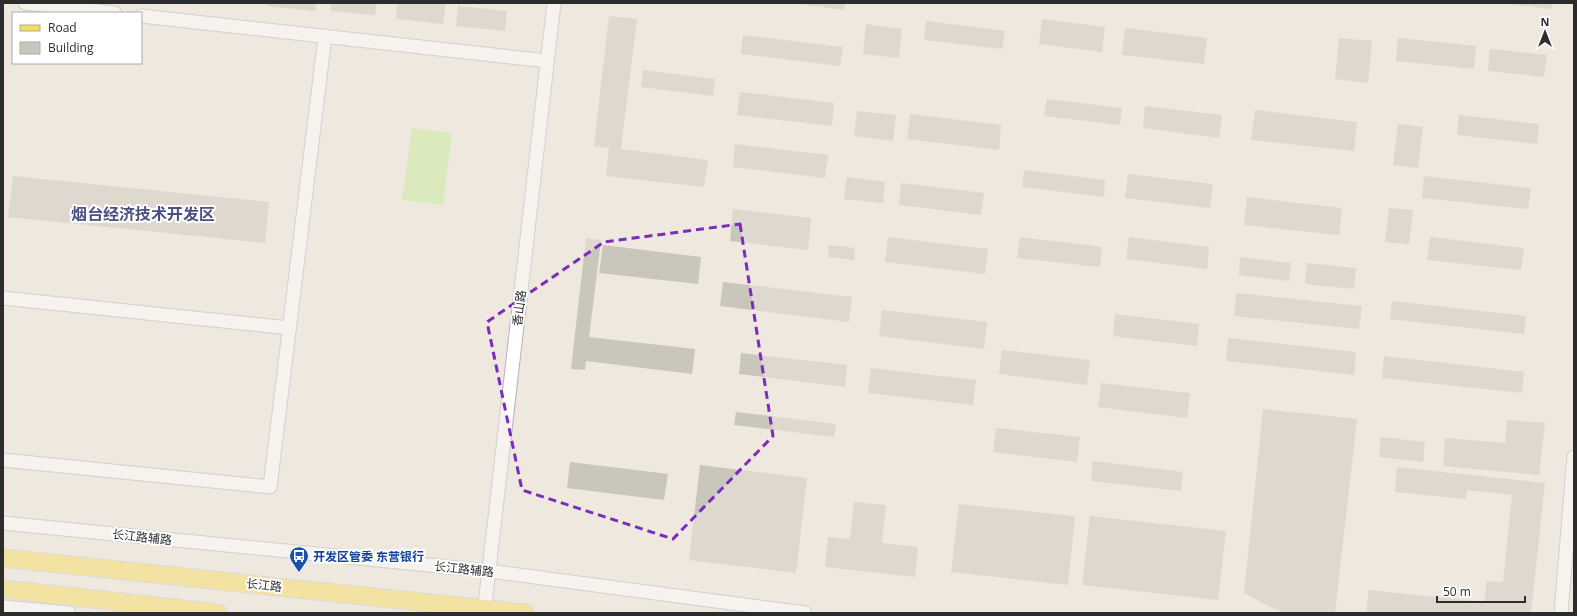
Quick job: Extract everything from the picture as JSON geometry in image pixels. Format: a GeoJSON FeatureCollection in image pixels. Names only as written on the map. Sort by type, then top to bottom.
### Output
{"type":"FeatureCollection","features":[{"type":"Feature","properties":{"kind":"main road","name":"长江路"},"geometry":{"type":"LineString","coordinates":[[3,558],[485,610],[525,613]]}},
{"type":"Feature","properties":{"kind":"main road"},"geometry":{"type":"LineString","coordinates":[[3,589],[218,613]]}},
{"type":"Feature","properties":{"kind":"street"},"geometry":{"type":"LineString","coordinates":[[24,3],[106,12]]}},
{"type":"Feature","properties":{"kind":"street","name":"香山路"},"geometry":{"type":"LineString","coordinates":[[485,610],[554,3]]}},
{"type":"Feature","properties":{"kind":"street"},"geometry":{"type":"LineString","coordinates":[[142,16],[547,61]]}},
{"type":"Feature","properties":{"kind":"street"},"geometry":{"type":"LineString","coordinates":[[3,460],[270,487],[325,36]]}},
{"type":"Feature","properties":{"kind":"street"},"geometry":{"type":"LineString","coordinates":[[3,298],[289,328]]}},
{"type":"Feature","properties":{"kind":"street"},"geometry":{"type":"LineString","coordinates":[[1561,613],[1574,457]]}},
{"type":"Feature","properties":{"kind":"street","name":"长江路辅路"},"geometry":{"type":"LineString","coordinates":[[3,523],[489,571],[805,613]]}},
{"type":"Feature","properties":{"kind":"street"},"geometry":{"type":"LineString","coordinates":[[3,606],[69,613]]}},
{"type":"Feature","properties":{"kind":"highlighted area"},"geometry":{"type":"Polygon","coordinates":[[[740,224],[773,436],[673,539],[522,490],[487,322],[604,242],[740,224]]]}},
{"type":"Feature","properties":{"kind":"green space"},"geometry":{"type":"Polygon","coordinates":[[[412,128],[452,133],[443,205],[402,200],[412,128]]]}},
{"type":"Feature","properties":{"kind":"building"},"geometry":{"type":"Polygon","coordinates":[[[267,3],[316,3],[315,11],[267,6],[267,3]]]}},
{"type":"Feature","properties":{"kind":"building"},"geometry":{"type":"Polygon","coordinates":[[[331,3],[377,3],[375,15],[331,11],[331,3]]]}},
{"type":"Feature","properties":{"kind":"building"},"geometry":{"type":"Polygon","coordinates":[[[397,3],[446,3],[443,24],[396,19],[397,3]]]}},
{"type":"Feature","properties":{"kind":"building"},"geometry":{"type":"Polygon","coordinates":[[[792,3],[845,3],[844,10],[792,3]]]}},
{"type":"Feature","properties":{"kind":"building"},"geometry":{"type":"Polygon","coordinates":[[[1501,3],[1552,3],[1551,9],[1501,3]]]}},
{"type":"Feature","properties":{"kind":"building"},"geometry":{"type":"Polygon","coordinates":[[[458,6],[507,11],[505,31],[456,26],[458,6]]]}},
{"type":"Feature","properties":{"kind":"building"},"geometry":{"type":"Polygon","coordinates":[[[609,16],[637,19],[621,149],[708,160],[704,187],[606,176],[609,148],[594,146],[609,16]]]}},
{"type":"Feature","properties":{"kind":"building"},"geometry":{"type":"Polygon","coordinates":[[[1042,19],[1105,27],[1102,52],[1039,44],[1042,19]]]}},
{"type":"Feature","properties":{"kind":"building"},"geometry":{"type":"Polygon","coordinates":[[[926,21],[1005,31],[1002,49],[924,40],[926,21]]]}},
{"type":"Feature","properties":{"kind":"building"},"geometry":{"type":"Polygon","coordinates":[[[866,24],[902,29],[899,58],[863,54],[866,24]]]}},
{"type":"Feature","properties":{"kind":"building"},"geometry":{"type":"Polygon","coordinates":[[[1125,28],[1207,38],[1204,64],[1122,55],[1125,28]]]}},
{"type":"Feature","properties":{"kind":"building"},"geometry":{"type":"Polygon","coordinates":[[[743,35],[843,47],[840,66],[741,54],[743,35]]]}},
{"type":"Feature","properties":{"kind":"building"},"geometry":{"type":"Polygon","coordinates":[[[1339,38],[1372,41],[1368,83],[1335,79],[1339,38]]]}},
{"type":"Feature","properties":{"kind":"building"},"geometry":{"type":"Polygon","coordinates":[[[1398,38],[1476,46],[1474,69],[1396,61],[1398,38]]]}},
{"type":"Feature","properties":{"kind":"building"},"geometry":{"type":"Polygon","coordinates":[[[1490,49],[1547,55],[1544,77],[1488,71],[1490,49]]]}},
{"type":"Feature","properties":{"kind":"building"},"geometry":{"type":"Polygon","coordinates":[[[643,70],[715,79],[713,96],[641,87],[643,70]]]}},
{"type":"Feature","properties":{"kind":"building"},"geometry":{"type":"Polygon","coordinates":[[[740,92],[834,103],[832,126],[737,115],[740,92]]]}},
{"type":"Feature","properties":{"kind":"building"},"geometry":{"type":"Polygon","coordinates":[[[1047,99],[1122,108],[1120,125],[1044,116],[1047,99]]]}},
{"type":"Feature","properties":{"kind":"building"},"geometry":{"type":"Polygon","coordinates":[[[1145,106],[1222,115],[1219,138],[1143,128],[1145,106]]]}},
{"type":"Feature","properties":{"kind":"building"},"geometry":{"type":"Polygon","coordinates":[[[1255,110],[1357,122],[1354,151],[1251,140],[1255,110]]]}},
{"type":"Feature","properties":{"kind":"building"},"geometry":{"type":"Polygon","coordinates":[[[857,111],[896,115],[893,141],[854,136],[857,111]]]}},
{"type":"Feature","properties":{"kind":"building"},"geometry":{"type":"Polygon","coordinates":[[[910,114],[1001,125],[999,150],[907,139],[910,114]]]}},
{"type":"Feature","properties":{"kind":"building"},"geometry":{"type":"Polygon","coordinates":[[[1459,115],[1539,124],[1537,144],[1457,135],[1459,115]]]}},
{"type":"Feature","properties":{"kind":"building"},"geometry":{"type":"Polygon","coordinates":[[[1398,124],[1423,127],[1418,168],[1393,165],[1398,124]]]}},
{"type":"Feature","properties":{"kind":"building"},"geometry":{"type":"Polygon","coordinates":[[[735,144],[828,155],[825,178],[733,167],[735,144]]]}},
{"type":"Feature","properties":{"kind":"building"},"geometry":{"type":"Polygon","coordinates":[[[1024,170],[1105,180],[1104,197],[1022,187],[1024,170]]]}},
{"type":"Feature","properties":{"kind":"building"},"geometry":{"type":"Polygon","coordinates":[[[1128,174],[1213,184],[1210,208],[1125,198],[1128,174]]]}},
{"type":"Feature","properties":{"kind":"building"},"geometry":{"type":"Polygon","coordinates":[[[13,176],[269,202],[265,243],[8,217],[13,176]]]}},
{"type":"Feature","properties":{"kind":"building"},"geometry":{"type":"Polygon","coordinates":[[[1424,176],[1531,188],[1528,209],[1422,198],[1424,176]]]}},
{"type":"Feature","properties":{"kind":"building"},"geometry":{"type":"Polygon","coordinates":[[[847,177],[885,182],[883,203],[844,199],[847,177]]]}},
{"type":"Feature","properties":{"kind":"building"},"geometry":{"type":"Polygon","coordinates":[[[901,183],[984,193],[981,215],[899,205],[901,183]]]}},
{"type":"Feature","properties":{"kind":"building"},"geometry":{"type":"Polygon","coordinates":[[[1247,197],[1342,208],[1339,235],[1244,225],[1247,197]]]}},
{"type":"Feature","properties":{"kind":"building"},"geometry":{"type":"Polygon","coordinates":[[[1389,208],[1413,210],[1409,244],[1385,242],[1389,208]]]}},
{"type":"Feature","properties":{"kind":"building"},"geometry":{"type":"Polygon","coordinates":[[[733,209],[811,218],[808,250],[730,241],[733,209]]]}},
{"type":"Feature","properties":{"kind":"building"},"geometry":{"type":"Polygon","coordinates":[[[888,237],[988,249],[985,274],[885,262],[888,237]]]}},
{"type":"Feature","properties":{"kind":"building"},"geometry":{"type":"Polygon","coordinates":[[[1020,237],[1102,247],[1100,267],[1017,258],[1020,237]]]}},
{"type":"Feature","properties":{"kind":"building"},"geometry":{"type":"Polygon","coordinates":[[[1129,237],[1209,247],[1207,269],[1126,259],[1129,237]]]}},
{"type":"Feature","properties":{"kind":"building"},"geometry":{"type":"Polygon","coordinates":[[[1430,237],[1524,248],[1521,270],[1427,260],[1430,237]]]}},
{"type":"Feature","properties":{"kind":"building"},"geometry":{"type":"Polygon","coordinates":[[[586,238],[601,240],[589,337],[695,349],[692,374],[586,361],[585,370],[571,369],[586,238]]]}},
{"type":"Feature","properties":{"kind":"building"},"geometry":{"type":"Polygon","coordinates":[[[603,245],[701,257],[698,284],[599,273],[603,245]]]}},
{"type":"Feature","properties":{"kind":"building"},"geometry":{"type":"Polygon","coordinates":[[[829,245],[855,248],[854,260],[828,257],[829,245]]]}},
{"type":"Feature","properties":{"kind":"building"},"geometry":{"type":"Polygon","coordinates":[[[1240,257],[1291,263],[1289,281],[1239,275],[1240,257]]]}},
{"type":"Feature","properties":{"kind":"building"},"geometry":{"type":"Polygon","coordinates":[[[1307,263],[1356,268],[1354,289],[1305,284],[1307,263]]]}},
{"type":"Feature","properties":{"kind":"building"},"geometry":{"type":"Polygon","coordinates":[[[723,282],[852,297],[849,322],[720,306],[723,282]]]}},
{"type":"Feature","properties":{"kind":"building"},"geometry":{"type":"Polygon","coordinates":[[[1236,293],[1362,306],[1359,329],[1234,316],[1236,293]]]}},
{"type":"Feature","properties":{"kind":"building"},"geometry":{"type":"Polygon","coordinates":[[[1392,301],[1526,316],[1524,334],[1390,319],[1392,301]]]}},
{"type":"Feature","properties":{"kind":"building"},"geometry":{"type":"Polygon","coordinates":[[[882,310],[987,322],[984,349],[879,336],[882,310]]]}},
{"type":"Feature","properties":{"kind":"building"},"geometry":{"type":"Polygon","coordinates":[[[1115,314],[1199,324],[1197,346],[1113,336],[1115,314]]]}},
{"type":"Feature","properties":{"kind":"building"},"geometry":{"type":"Polygon","coordinates":[[[1228,338],[1356,352],[1354,375],[1226,361],[1228,338]]]}},
{"type":"Feature","properties":{"kind":"building"},"geometry":{"type":"Polygon","coordinates":[[[1002,350],[1090,360],[1087,385],[999,374],[1002,350]]]}},
{"type":"Feature","properties":{"kind":"building"},"geometry":{"type":"Polygon","coordinates":[[[741,353],[847,365],[845,387],[739,374],[741,353]]]}},
{"type":"Feature","properties":{"kind":"building"},"geometry":{"type":"Polygon","coordinates":[[[1384,356],[1524,372],[1522,393],[1382,378],[1384,356]]]}},
{"type":"Feature","properties":{"kind":"building"},"geometry":{"type":"Polygon","coordinates":[[[871,368],[976,380],[973,405],[868,393],[871,368]]]}},
{"type":"Feature","properties":{"kind":"building"},"geometry":{"type":"Polygon","coordinates":[[[1101,383],[1190,393],[1187,418],[1098,407],[1101,383]]]}},
{"type":"Feature","properties":{"kind":"building"},"geometry":{"type":"Polygon","coordinates":[[[1263,409],[1357,419],[1335,613],[1286,613],[1272,608],[1244,593],[1263,409]]]}},
{"type":"Feature","properties":{"kind":"building"},"geometry":{"type":"Polygon","coordinates":[[[736,412],[836,424],[834,437],[734,425],[736,412]]]}},
{"type":"Feature","properties":{"kind":"building"},"geometry":{"type":"Polygon","coordinates":[[[1507,420],[1545,423],[1539,475],[1443,466],[1445,438],[1505,443],[1507,420]]]}},
{"type":"Feature","properties":{"kind":"building"},"geometry":{"type":"Polygon","coordinates":[[[996,428],[1080,437],[1077,462],[993,452],[996,428]]]}},
{"type":"Feature","properties":{"kind":"building"},"geometry":{"type":"Polygon","coordinates":[[[1381,437],[1425,442],[1423,462],[1379,457],[1381,437]]]}},
{"type":"Feature","properties":{"kind":"building"},"geometry":{"type":"Polygon","coordinates":[[[1093,461],[1183,472],[1181,491],[1091,481],[1093,461]]]}},
{"type":"Feature","properties":{"kind":"building"},"geometry":{"type":"Polygon","coordinates":[[[570,462],[668,474],[664,500],[567,488],[570,462]]]}},
{"type":"Feature","properties":{"kind":"building"},"geometry":{"type":"Polygon","coordinates":[[[700,465],[807,478],[796,573],[689,560],[700,465]]]}},
{"type":"Feature","properties":{"kind":"building"},"geometry":{"type":"Polygon","coordinates":[[[1397,467],[1545,483],[1531,613],[1366,613],[1369,590],[1484,602],[1487,581],[1503,582],[1512,495],[1467,490],[1466,499],[1395,492],[1397,467]]]}},
{"type":"Feature","properties":{"kind":"building"},"geometry":{"type":"Polygon","coordinates":[[[854,502],[886,505],[882,543],[918,547],[915,577],[825,567],[828,537],[850,539],[854,502]]]}},
{"type":"Feature","properties":{"kind":"building"},"geometry":{"type":"Polygon","coordinates":[[[959,504],[1075,516],[1068,585],[951,572],[959,504]]]}},
{"type":"Feature","properties":{"kind":"building"},"geometry":{"type":"Polygon","coordinates":[[[1090,516],[1226,531],[1218,600],[1082,585],[1090,516]]]}},
{"type":"Feature","properties":{"kind":"place","name":"开发区管委 东营银行"},"geometry":{"type":"Point","coordinates":[299,573]}},
{"type":"Feature","properties":{"kind":"district","name":"烟台经济技术开发区"},"geometry":{"type":"Point","coordinates":[143,214]}}]}
